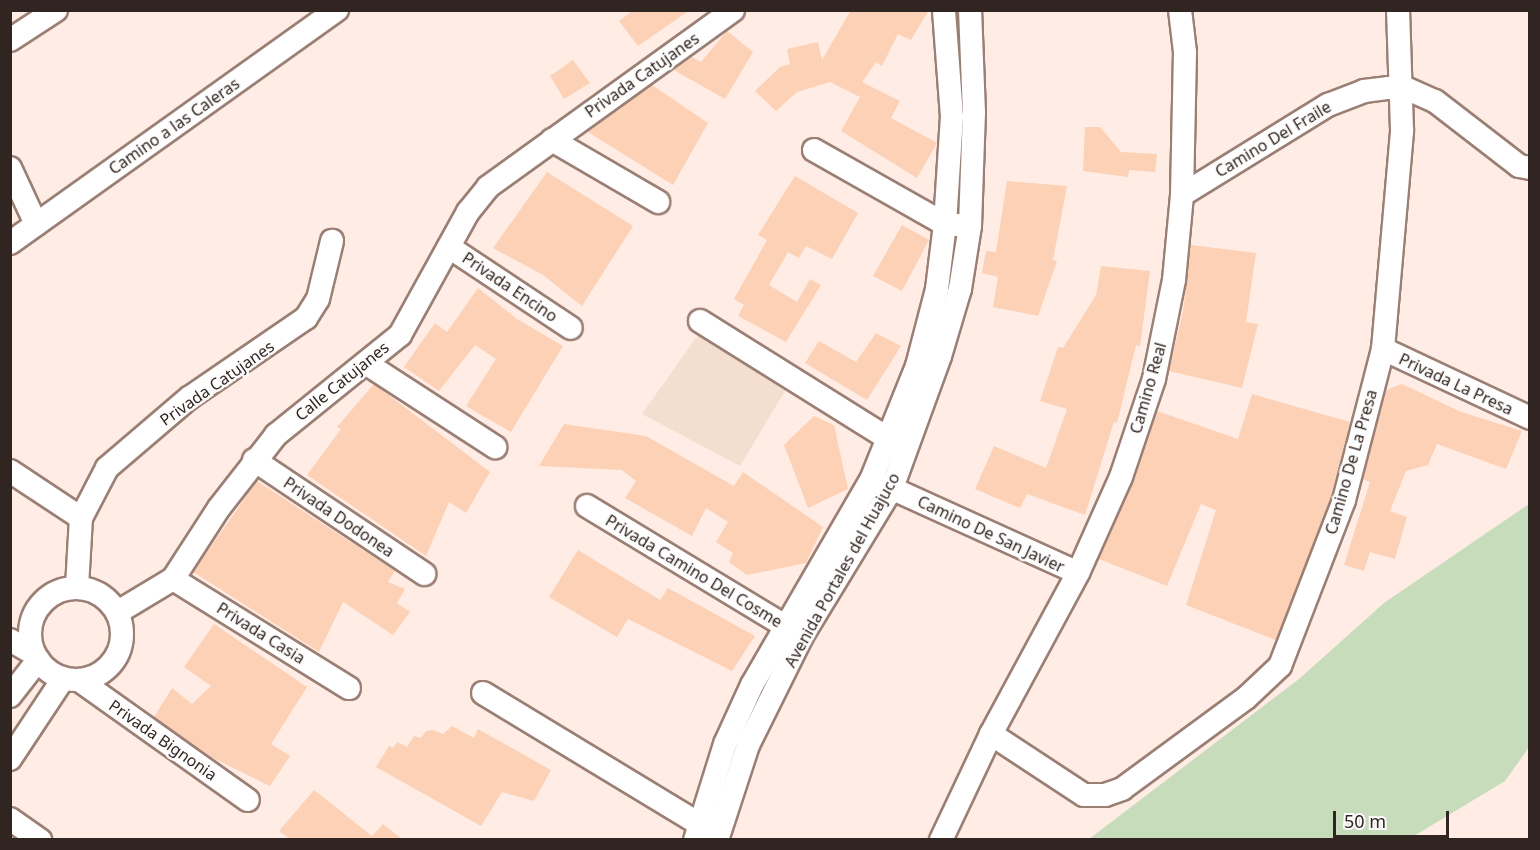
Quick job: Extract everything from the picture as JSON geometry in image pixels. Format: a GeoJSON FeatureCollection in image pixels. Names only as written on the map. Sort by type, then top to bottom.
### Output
{"type":"FeatureCollection","features":[{"type":"Feature","properties":{"kind":"street"},"geometry":{"type":"LineString","coordinates":[[10,40],[56,10]]}},
{"type":"Feature","properties":{"kind":"street","name":"Camino a las Caleras"},"geometry":{"type":"LineString","coordinates":[[10,243],[337,10]]}},
{"type":"Feature","properties":{"kind":"street","name":"Privada Catujanes"},"geometry":{"type":"LineString","coordinates":[[552,140],[733,10]]}},
{"type":"Feature","properties":{"kind":"street","name":"Avenida Portales del Huajuco"},"geometry":{"type":"LineString","coordinates":[[707,834],[725,744],[793,631],[892,488],[897,445],[937,289],[945,224],[952,117],[944,10]]}},
{"type":"Feature","properties":{"kind":"street","name":"Avenida Portales del Huajuco"},"geometry":{"type":"LineString","coordinates":[[793,631],[871,480],[897,445],[960,289],[970,226],[974,113],[970,10]]}},
{"type":"Feature","properties":{"kind":"street","name":"Camino Real"},"geometry":{"type":"LineString","coordinates":[[941,840],[992,734],[1078,573],[1121,477],[1154,379],[1174,280],[1182,195],[1185,52],[1180,10]]}},
{"type":"Feature","properties":{"kind":"street","name":"Camino De La Presa"},"geometry":{"type":"LineString","coordinates":[[992,734],[1084,795],[1105,795],[1122,789],[1246,698],[1280,666],[1344,500],[1383,349],[1396,219],[1403,87],[1398,10]]}},
{"type":"Feature","properties":{"kind":"street"},"geometry":{"type":"LineString","coordinates":[[1403,87],[1435,101],[1519,166],[1530,168]]}},
{"type":"Feature","properties":{"kind":"street","name":"Camino Del Fraile"},"geometry":{"type":"LineString","coordinates":[[1182,195],[1328,105],[1364,91],[1403,87]]}},
{"type":"Feature","properties":{"kind":"street"},"geometry":{"type":"LineString","coordinates":[[552,140],[658,202]]}},
{"type":"Feature","properties":{"kind":"street","name":"Calle Catujanes"},"geometry":{"type":"LineString","coordinates":[[118,612],[173,579],[254,460],[276,435],[367,364],[400,335],[468,212],[488,187],[552,140]]}},
{"type":"Feature","properties":{"kind":"street"},"geometry":{"type":"LineString","coordinates":[[814,150],[945,224],[970,226]]}},
{"type":"Feature","properties":{"kind":"street"},"geometry":{"type":"LineString","coordinates":[[10,168],[36,224]]}},
{"type":"Feature","properties":{"kind":"street","name":"Privada Catujanes"},"geometry":{"type":"LineString","coordinates":[[77,587],[81,518],[92,492],[121,453],[189,398],[306,318],[318,299],[332,241]]}},
{"type":"Feature","properties":{"kind":"street","name":"Privada Encino"},"geometry":{"type":"LineString","coordinates":[[449,247],[571,328]]}},
{"type":"Feature","properties":{"kind":"street"},"geometry":{"type":"LineString","coordinates":[[700,321],[897,445]]}},
{"type":"Feature","properties":{"kind":"street","name":"Privada La Presa"},"geometry":{"type":"LineString","coordinates":[[1383,349],[1530,418]]}},
{"type":"Feature","properties":{"kind":"street"},"geometry":{"type":"LineString","coordinates":[[367,364],[495,447]]}},
{"type":"Feature","properties":{"kind":"street","name":"Privada Dodonea"},"geometry":{"type":"LineString","coordinates":[[254,460],[424,574]]}},
{"type":"Feature","properties":{"kind":"street"},"geometry":{"type":"LineString","coordinates":[[10,471],[81,518]]}},
{"type":"Feature","properties":{"kind":"street","name":"Camino De San Javier"},"geometry":{"type":"LineString","coordinates":[[871,480],[1078,573]]}},
{"type":"Feature","properties":{"kind":"street","name":"Privada Camino Del Cosme"},"geometry":{"type":"LineString","coordinates":[[587,506],[793,631]]}},
{"type":"Feature","properties":{"kind":"street","name":"Privada Casia"},"geometry":{"type":"LineString","coordinates":[[173,579],[349,688]]}},
{"type":"Feature","properties":{"kind":"street"},"geometry":{"type":"LineString","coordinates":[[10,640],[36,657],[71,679],[94,677],[117,657],[123,627],[118,612],[101,594],[77,587],[47,597],[37,609],[30,639],[36,657]]}},
{"type":"Feature","properties":{"kind":"street"},"geometry":{"type":"LineString","coordinates":[[10,696],[36,657]]}},
{"type":"Feature","properties":{"kind":"street"},"geometry":{"type":"LineString","coordinates":[[10,759],[71,679]]}},
{"type":"Feature","properties":{"kind":"street","name":"Privada Bignonia"},"geometry":{"type":"LineString","coordinates":[[71,679],[248,800]]}},
{"type":"Feature","properties":{"kind":"street"},"geometry":{"type":"LineString","coordinates":[[483,693],[707,834]]}},
{"type":"Feature","properties":{"kind":"street"},"geometry":{"type":"LineString","coordinates":[[10,819],[40,840]]}},
{"type":"Feature","properties":{"kind":"shaded area"},"geometry":{"type":"Polygon","coordinates":[[[699,334],[785,391],[740,466],[642,414],[699,334]]]}},
{"type":"Feature","properties":{"kind":"green space"},"geometry":{"type":"Polygon","coordinates":[[[1529,504],[1529,747],[1505,781],[1409,839],[1089,839],[1299,679],[1384,603],[1529,504]]]}},
{"type":"Feature","properties":{"kind":"building"},"geometry":{"type":"Polygon","coordinates":[[[634,10],[690,10],[638,46],[619,21],[634,10]]]}},
{"type":"Feature","properties":{"kind":"building"},"geometry":{"type":"Polygon","coordinates":[[[851,10],[929,10],[911,40],[898,34],[882,66],[876,62],[862,82],[900,101],[891,118],[937,143],[917,178],[841,131],[860,97],[830,82],[797,92],[776,111],[755,91],[780,67],[790,64],[787,49],[818,42],[822,60],[851,10]]]}},
{"type":"Feature","properties":{"kind":"building"},"geometry":{"type":"Polygon","coordinates":[[[727,31],[753,52],[725,99],[674,70],[692,57],[701,62],[727,31]]]}},
{"type":"Feature","properties":{"kind":"building"},"geometry":{"type":"Polygon","coordinates":[[[573,60],[590,83],[564,99],[550,76],[573,60]]]}},
{"type":"Feature","properties":{"kind":"building"},"geometry":{"type":"Polygon","coordinates":[[[652,85],[708,123],[673,185],[588,132],[652,85]]]}},
{"type":"Feature","properties":{"kind":"building"},"geometry":{"type":"Polygon","coordinates":[[[1085,127],[1100,127],[1121,152],[1157,154],[1155,172],[1129,170],[1128,177],[1083,171],[1085,127]]]}},
{"type":"Feature","properties":{"kind":"building"},"geometry":{"type":"Polygon","coordinates":[[[547,172],[633,226],[582,306],[543,275],[493,248],[547,172]]]}},
{"type":"Feature","properties":{"kind":"building"},"geometry":{"type":"Polygon","coordinates":[[[795,176],[858,213],[832,259],[806,246],[799,258],[788,252],[769,285],[797,302],[810,279],[821,285],[786,342],[738,316],[744,305],[734,299],[767,240],[758,235],[795,176]]]}},
{"type":"Feature","properties":{"kind":"building"},"geometry":{"type":"Polygon","coordinates":[[[1007,181],[1067,186],[1053,260],[1057,261],[1038,316],[993,307],[998,277],[982,273],[986,251],[996,252],[1007,181]]]}},
{"type":"Feature","properties":{"kind":"building"},"geometry":{"type":"Polygon","coordinates":[[[902,225],[929,240],[902,291],[873,276],[902,225]]]}},
{"type":"Feature","properties":{"kind":"building"},"geometry":{"type":"Polygon","coordinates":[[[1191,245],[1256,253],[1246,322],[1258,324],[1242,388],[1169,371],[1183,311],[1191,245]]]}},
{"type":"Feature","properties":{"kind":"building"},"geometry":{"type":"Polygon","coordinates":[[[1101,266],[1150,271],[1140,346],[1136,345],[1117,423],[1114,422],[1085,515],[1027,494],[1020,508],[975,489],[994,446],[1046,468],[1067,409],[1040,401],[1058,347],[1063,348],[1096,295],[1101,266]]]}},
{"type":"Feature","properties":{"kind":"building"},"geometry":{"type":"Polygon","coordinates":[[[478,288],[517,319],[563,346],[511,432],[466,406],[496,359],[475,345],[439,391],[404,367],[435,323],[447,332],[478,288]]]}},
{"type":"Feature","properties":{"kind":"building"},"geometry":{"type":"Polygon","coordinates":[[[876,333],[901,346],[867,400],[805,363],[819,341],[856,362],[876,333]]]}},
{"type":"Feature","properties":{"kind":"building"},"geometry":{"type":"Polygon","coordinates":[[[374,384],[490,472],[466,513],[449,502],[426,556],[307,475],[341,429],[337,427],[374,384]]]}},
{"type":"Feature","properties":{"kind":"building"},"geometry":{"type":"Polygon","coordinates":[[[1402,384],[1461,412],[1522,431],[1506,469],[1437,444],[1428,465],[1406,471],[1390,511],[1407,517],[1395,559],[1370,552],[1364,571],[1344,565],[1370,482],[1363,479],[1386,390],[1402,384]]]}},
{"type":"Feature","properties":{"kind":"building"},"geometry":{"type":"Polygon","coordinates":[[[1252,394],[1350,422],[1331,496],[1276,640],[1186,605],[1216,510],[1201,504],[1167,586],[1099,559],[1133,483],[1157,411],[1238,439],[1252,394]]]}},
{"type":"Feature","properties":{"kind":"building"},"geometry":{"type":"Polygon","coordinates":[[[814,416],[834,425],[848,489],[808,508],[784,445],[814,416]]]}},
{"type":"Feature","properties":{"kind":"building"},"geometry":{"type":"Polygon","coordinates":[[[564,424],[646,436],[734,486],[743,472],[823,527],[806,563],[747,575],[729,562],[733,553],[716,542],[728,522],[706,508],[692,536],[625,498],[636,481],[622,470],[539,466],[564,424]]]}},
{"type":"Feature","properties":{"kind":"building"},"geometry":{"type":"Polygon","coordinates":[[[257,481],[395,571],[388,582],[405,589],[397,603],[410,612],[393,635],[343,602],[319,652],[193,572],[257,481]]]}},
{"type":"Feature","properties":{"kind":"building"},"geometry":{"type":"Polygon","coordinates":[[[578,550],[660,600],[668,588],[755,636],[732,671],[628,619],[617,637],[549,597],[578,550]]]}},
{"type":"Feature","properties":{"kind":"building"},"geometry":{"type":"Polygon","coordinates":[[[214,624],[307,687],[271,744],[290,756],[270,786],[213,758],[154,717],[172,688],[192,704],[211,686],[184,667],[214,624]]]}},
{"type":"Feature","properties":{"kind":"building"},"geometry":{"type":"Polygon","coordinates":[[[452,726],[474,738],[478,729],[551,770],[534,801],[502,792],[481,826],[376,767],[389,746],[393,748],[397,742],[407,747],[414,736],[421,738],[426,731],[433,730],[443,734],[452,726]]]}},
{"type":"Feature","properties":{"kind":"building"},"geometry":{"type":"Polygon","coordinates":[[[314,790],[372,836],[383,824],[403,840],[291,840],[279,831],[314,790]]]}}]}
